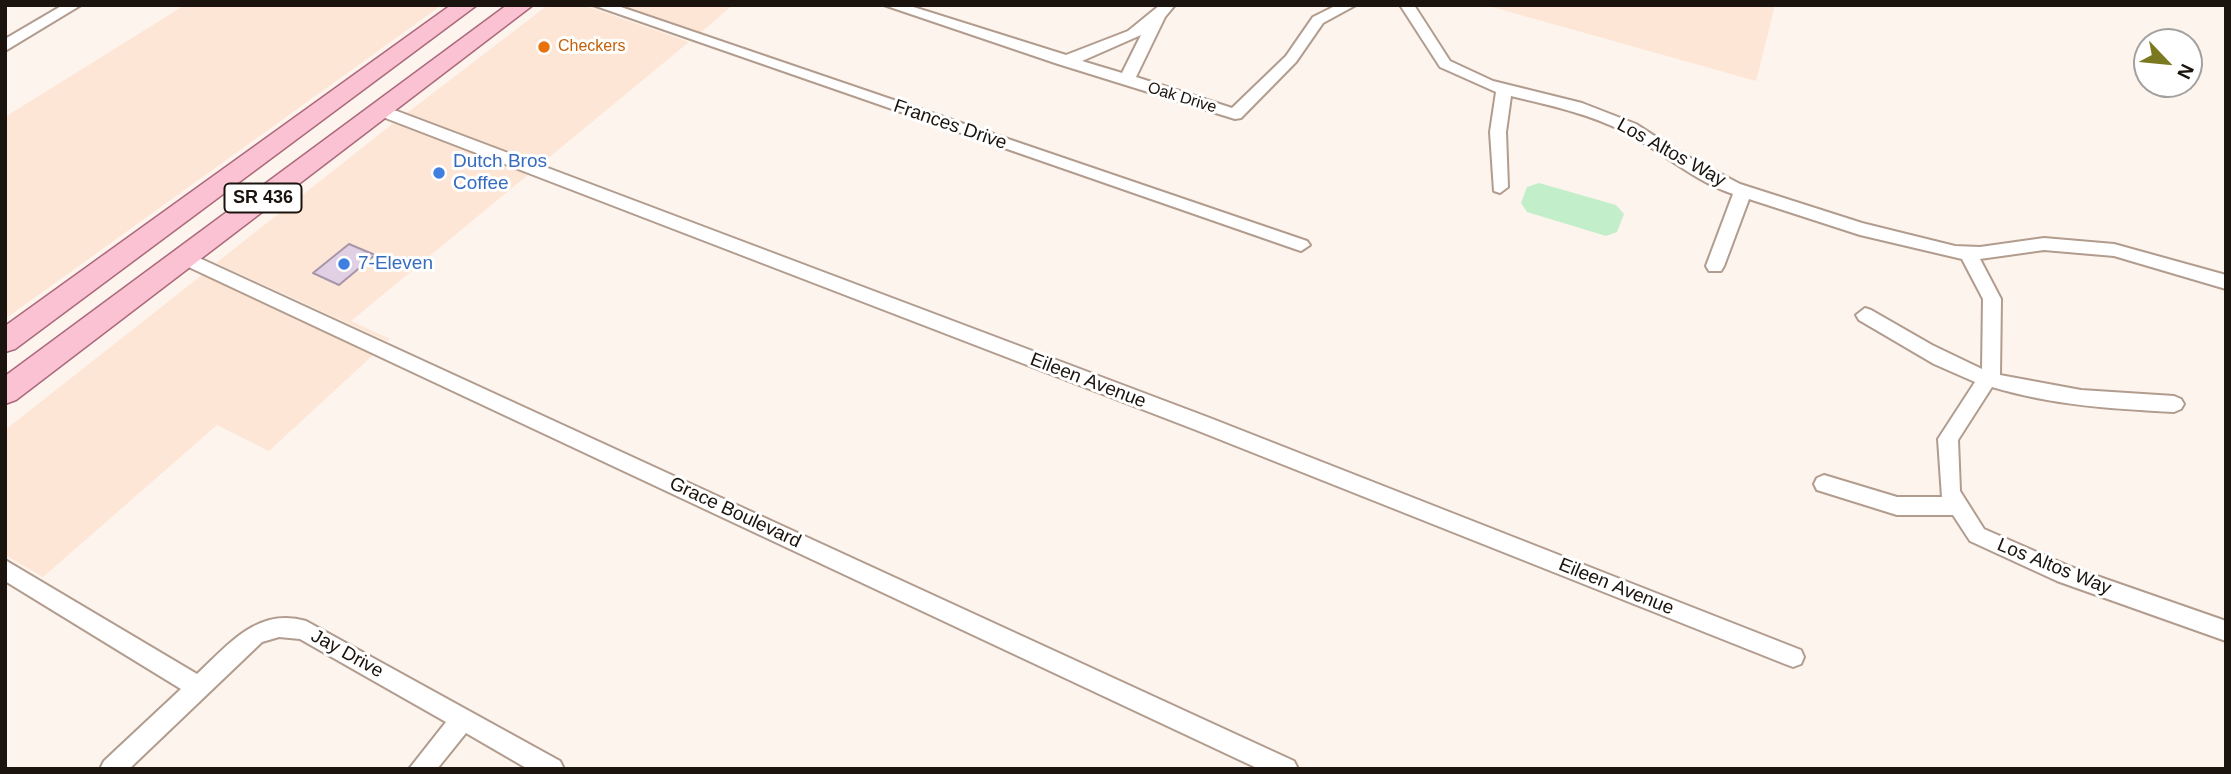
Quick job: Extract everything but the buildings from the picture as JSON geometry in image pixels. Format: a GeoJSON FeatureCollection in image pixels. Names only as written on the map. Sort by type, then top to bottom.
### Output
{"type":"FeatureCollection","features":[{"type":"Feature","properties":{"kind":"main road","name":"SR 436"},"geometry":{"type":"LineString","coordinates":[[5,341],[466,5]]}},
{"type":"Feature","properties":{"kind":"main road","name":"SR 436"},"geometry":{"type":"LineString","coordinates":[[5,391],[522,5]]}},
{"type":"Feature","properties":{"kind":"main road"},"geometry":{"type":"LineString","coordinates":[[184,257],[181,242],[191,225],[250,177],[254,160]]}},
{"type":"Feature","properties":{"kind":"main road"},"geometry":{"type":"LineString","coordinates":[[5,391],[147,265],[156,254],[160,228]]}},
{"type":"Feature","properties":{"kind":"street"},"geometry":{"type":"LineString","coordinates":[[5,46],[74,5]]}},
{"type":"Feature","properties":{"kind":"street","name":"Frances Drive"},"geometry":{"type":"LineString","coordinates":[[600,5],[1301,245]]}},
{"type":"Feature","properties":{"kind":"street"},"geometry":{"type":"LineString","coordinates":[[891,5],[1126,81]]}},
{"type":"Feature","properties":{"kind":"street","name":"Oak Drive"},"geometry":{"type":"LineString","coordinates":[[1163,11],[1126,81],[1235,114],[1291,59],[1318,20],[1349,5]]}},
{"type":"Feature","properties":{"kind":"street","name":"Los Altos Way"},"geometry":{"type":"LineString","coordinates":[[1407,5],[1445,64],[1488,85],[1576,107],[1630,128],[1675,157],[1743,191],[1860,229],[1968,253],[2044,244],[2113,250],[2226,282]]}},
{"type":"Feature","properties":{"kind":"street"},"geometry":{"type":"LineString","coordinates":[[1062,62],[1107,50],[1163,11]]}},
{"type":"Feature","properties":{"kind":"street"},"geometry":{"type":"LineString","coordinates":[[1500,187],[1498,132],[1504,90]]}},
{"type":"Feature","properties":{"kind":"street","name":"Eileen Avenue"},"geometry":{"type":"LineString","coordinates":[[381,110],[1203,424],[1793,657]]}},
{"type":"Feature","properties":{"kind":"street"},"geometry":{"type":"LineString","coordinates":[[1716,266],[1743,191]]}},
{"type":"Feature","properties":{"kind":"street","name":"Los Altos Way"},"geometry":{"type":"LineString","coordinates":[[1968,253],[1992,299],[1992,372],[1948,439],[1950,493],[1977,535],[2065,574],[2226,631]]}},
{"type":"Feature","properties":{"kind":"street","name":"Grace Boulevard"},"geometry":{"type":"LineString","coordinates":[[184,257],[1286,769]]}},
{"type":"Feature","properties":{"kind":"street"},"geometry":{"type":"LineString","coordinates":[[1866,315],[1915,344],[1987,379],[2091,400],[2174,404]]}},
{"type":"Feature","properties":{"kind":"street"},"geometry":{"type":"LineString","coordinates":[[1824,484],[1897,506],[1958,506]]}},
{"type":"Feature","properties":{"kind":"street"},"geometry":{"type":"LineString","coordinates":[[5,569],[197,686]]}},
{"type":"Feature","properties":{"kind":"street","name":"Jay Drive"},"geometry":{"type":"LineString","coordinates":[[112,769],[254,635],[272,626],[290,625],[306,631],[552,769]]}},
{"type":"Feature","properties":{"kind":"street"},"geometry":{"type":"LineString","coordinates":[[421,769],[463,719]]}},
{"type":"Feature","properties":{"kind":"shaded area"},"geometry":{"type":"Polygon","coordinates":[[[185,5],[442,5],[5,319],[5,117],[185,5]]]}},
{"type":"Feature","properties":{"kind":"shaded area"},"geometry":{"type":"Polygon","coordinates":[[[548,5],[583,5],[689,42],[541,164],[407,113],[548,5]]]}},
{"type":"Feature","properties":{"kind":"shaded area"},"geometry":{"type":"Polygon","coordinates":[[[615,5],[733,5],[699,34],[615,5]]]}},
{"type":"Feature","properties":{"kind":"shaded area"},"geometry":{"type":"Polygon","coordinates":[[[1485,5],[1775,5],[1756,81],[1485,5]]]}},
{"type":"Feature","properties":{"kind":"shaded area"},"geometry":{"type":"Polygon","coordinates":[[[395,122],[529,174],[351,321],[390,339],[387,341],[216,263],[395,122]]]}},
{"type":"Feature","properties":{"kind":"shaded area"},"geometry":{"type":"Polygon","coordinates":[[[202,275],[373,355],[269,451],[217,425],[43,577],[5,555],[5,430],[202,275]]]}},
{"type":"Feature","properties":{"kind":"green space"},"geometry":{"type":"Polygon","coordinates":[[[1539,183],[1616,205],[1624,214],[1617,232],[1606,236],[1527,212],[1521,203],[1527,187],[1539,183]]]}},
{"type":"Feature","properties":{"kind":"place","name":"Checkers"},"geometry":{"type":"Point","coordinates":[544,47]}},
{"type":"Feature","properties":{"kind":"place","name":"Dutch Bros Coffee"},"geometry":{"type":"Point","coordinates":[439,173]}},
{"type":"Feature","properties":{"kind":"place","name":"7-Eleven"},"geometry":{"type":"Point","coordinates":[344,264]}}]}
